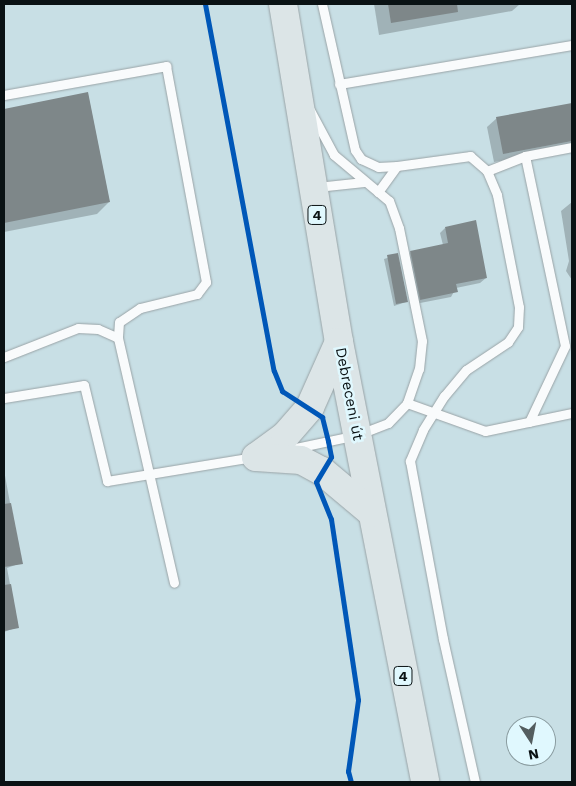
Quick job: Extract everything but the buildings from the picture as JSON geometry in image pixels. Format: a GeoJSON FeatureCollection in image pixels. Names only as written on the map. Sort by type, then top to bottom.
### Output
{"type":"FeatureCollection","features":[{"type":"Feature","properties":{"kind":"main road","name":"Debreceni út"},"geometry":{"type":"LineString","coordinates":[[283,4],[339,342],[425,782]]}},
{"type":"Feature","properties":{"kind":"main road"},"geometry":{"type":"LineString","coordinates":[[256,457],[285,436],[310,408],[339,342]]}},
{"type":"Feature","properties":{"kind":"main road"},"geometry":{"type":"LineString","coordinates":[[256,457],[301,460],[322,471],[372,513]]}},
{"type":"Feature","properties":{"kind":"lane"},"geometry":{"type":"LineString","coordinates":[[322,4],[355,150],[361,159],[378,166],[397,166],[470,156],[487,171],[497,195],[519,307],[518,327],[508,342],[466,370],[434,413],[410,461],[443,639],[475,782]]}},
{"type":"Feature","properties":{"kind":"lane"},"geometry":{"type":"LineString","coordinates":[[339,84],[572,45]]}},
{"type":"Feature","properties":{"kind":"lane"},"geometry":{"type":"LineString","coordinates":[[4,95],[166,66],[206,282],[197,294],[140,308],[119,322],[118,338],[151,472],[174,583]]}},
{"type":"Feature","properties":{"kind":"lane"},"geometry":{"type":"LineString","coordinates":[[4,398],[84,385],[107,481],[151,472],[256,457],[357,436],[388,423],[407,403],[419,369],[422,341],[399,228],[390,201],[364,182],[334,155],[298,88]]}},
{"type":"Feature","properties":{"kind":"lane"},"geometry":{"type":"LineString","coordinates":[[487,171],[526,156],[572,147]]}},
{"type":"Feature","properties":{"kind":"lane"},"geometry":{"type":"LineString","coordinates":[[526,156],[565,346],[529,422]]}},
{"type":"Feature","properties":{"kind":"lane"},"geometry":{"type":"LineString","coordinates":[[378,192],[397,166]]}},
{"type":"Feature","properties":{"kind":"lane"},"geometry":{"type":"LineString","coordinates":[[312,187],[364,182]]}},
{"type":"Feature","properties":{"kind":"lane"},"geometry":{"type":"LineString","coordinates":[[4,357],[78,328],[98,328],[118,338]]}},
{"type":"Feature","properties":{"kind":"lane"},"geometry":{"type":"LineString","coordinates":[[407,403],[485,431],[572,413]]}},
{"type":"Feature","properties":{"kind":"shaded area"},"geometry":{"type":"Polygon","coordinates":[[[4,4],[572,4],[572,782],[4,782],[4,4]]]}},
{"type":"Feature","properties":{"kind":"cycle path"},"geometry":{"type":"LineString","coordinates":[[205,4],[274,371],[282,391],[322,417],[328,441],[331,457],[316,482],[331,519],[358,700],[348,771],[351,782]]}}]}
